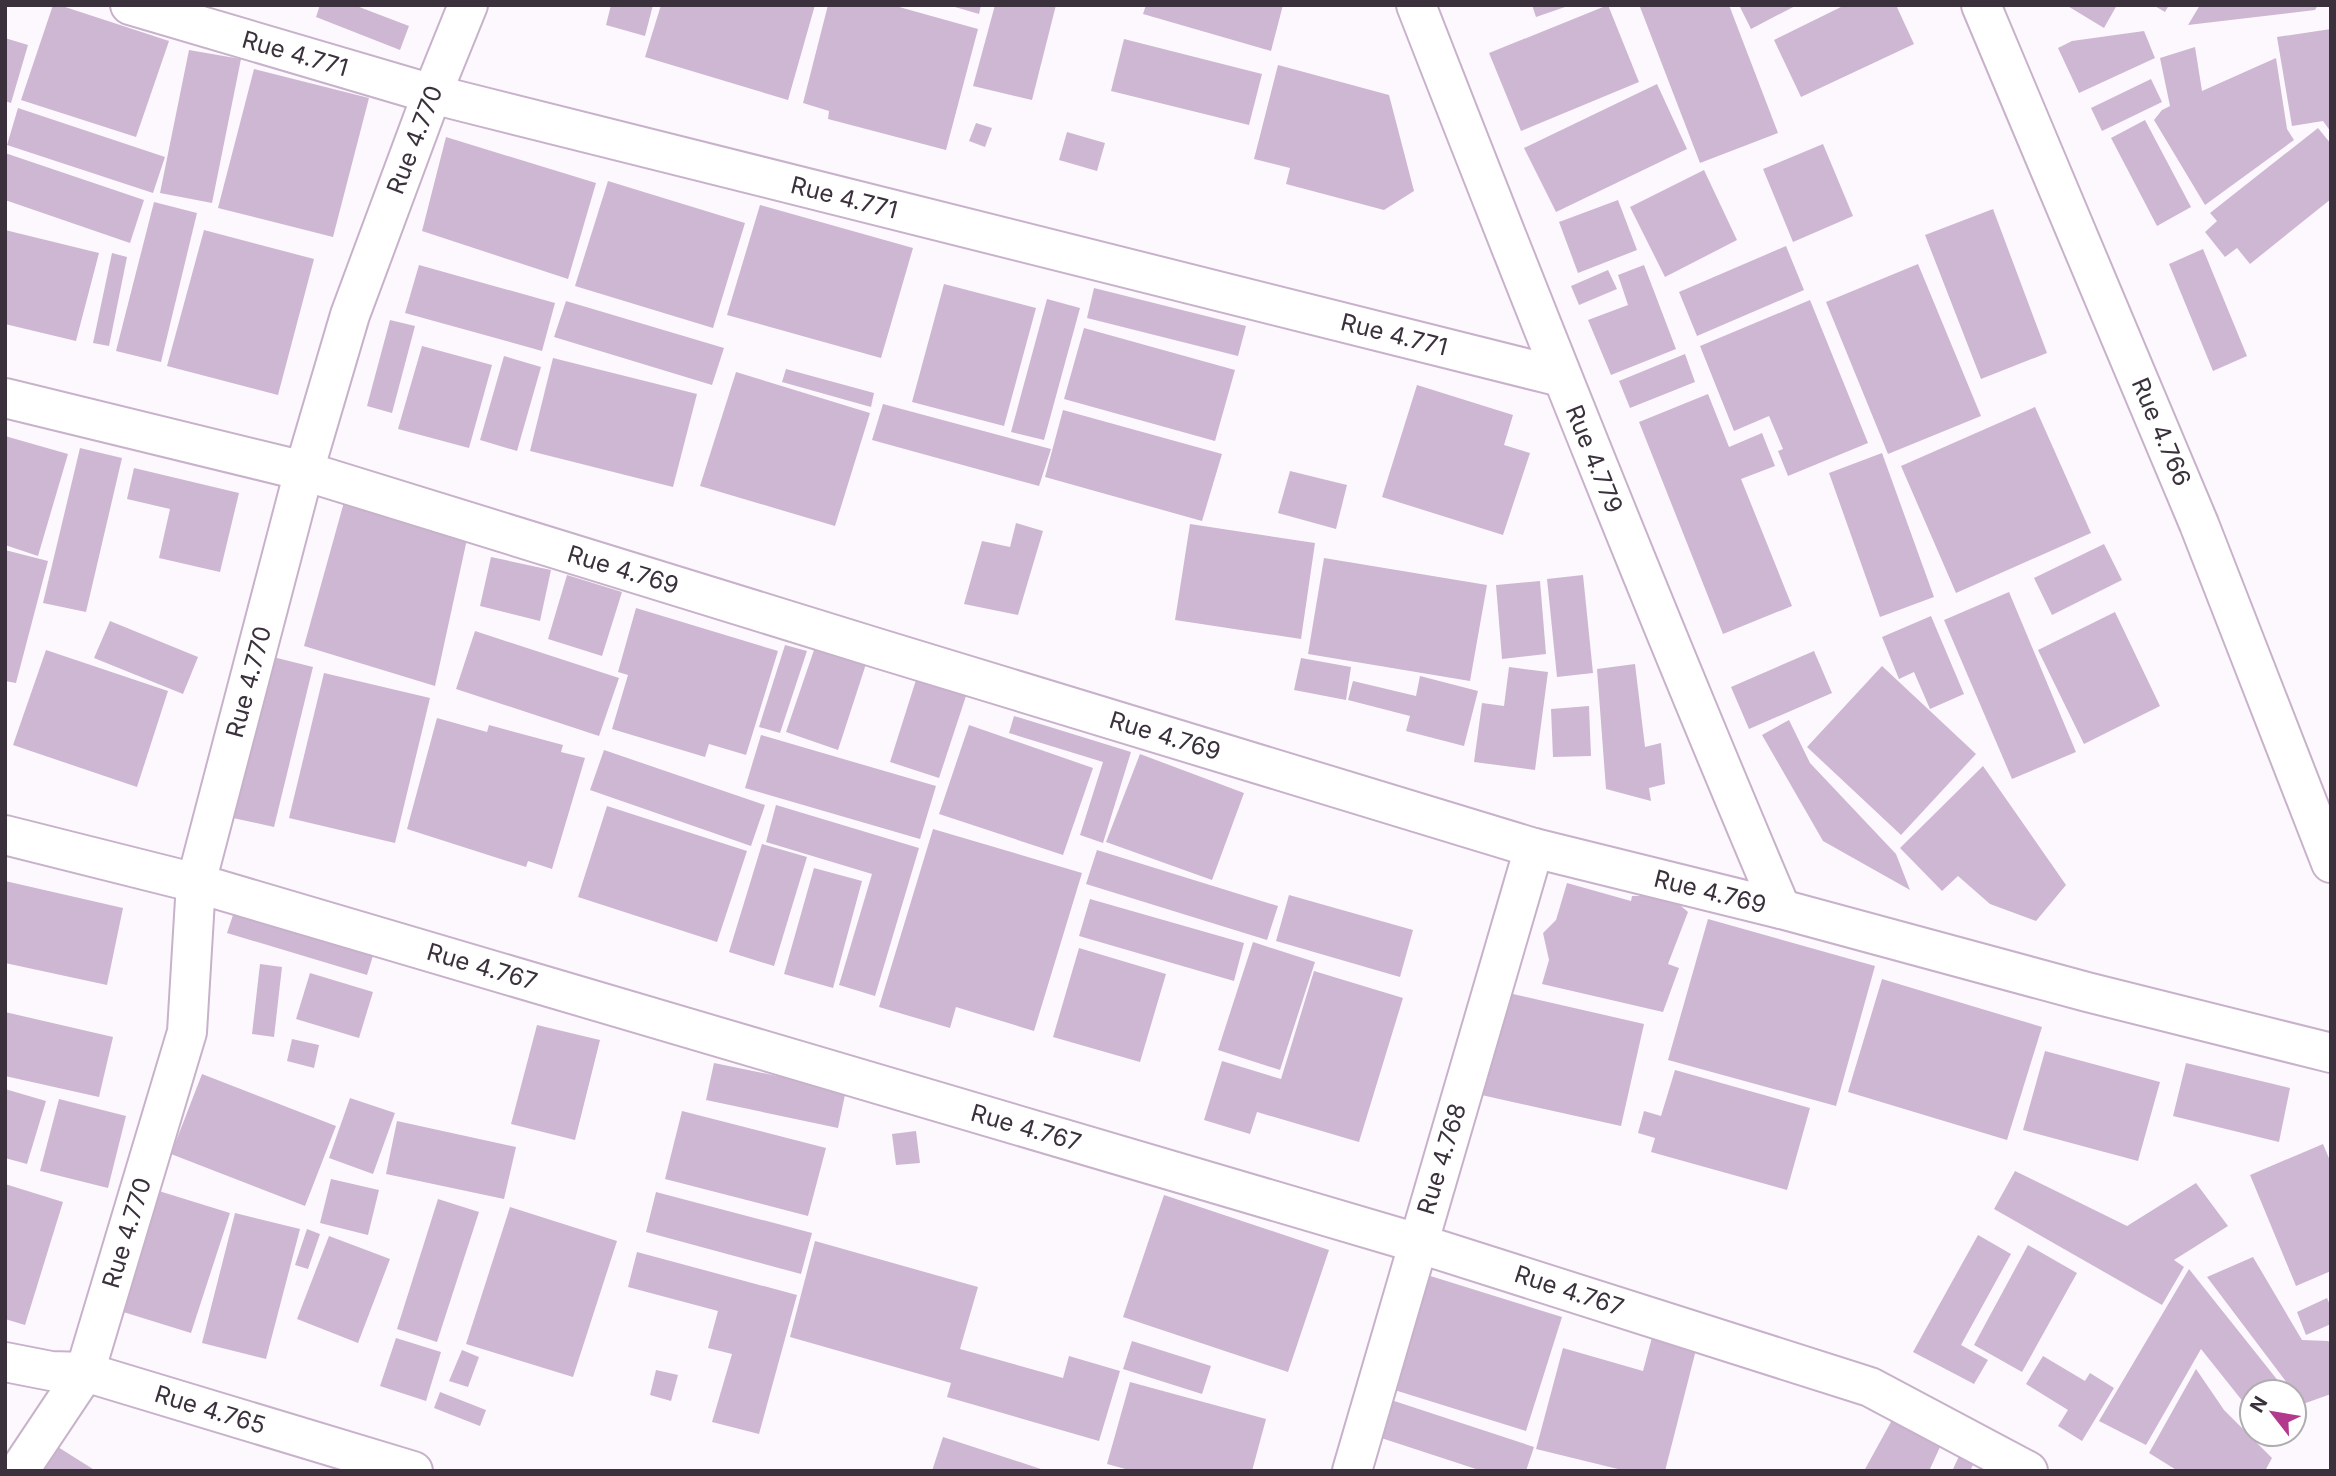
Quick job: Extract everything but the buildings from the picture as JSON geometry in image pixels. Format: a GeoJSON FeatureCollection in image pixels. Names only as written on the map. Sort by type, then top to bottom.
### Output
{"type":"FeatureCollection","features":[{"type":"Feature","properties":{"kind":"street","name":"Rue 4.771"},"geometry":{"type":"LineString","coordinates":[[130,5],[432,94],[1561,377]]}},
{"type":"Feature","properties":{"kind":"street","name":"Rue 4.770"},"geometry":{"type":"LineString","coordinates":[[19,1471],[85,1372],[187,1032],[196,883],[304,471],[350,315],[468,5]]}},
{"type":"Feature","properties":{"kind":"street","name":"Rue 4.779"},"geometry":{"type":"LineString","coordinates":[[1416,5],[1561,377],[1695,708],[1781,909]]}},
{"type":"Feature","properties":{"kind":"street","name":"Rue 4.766"},"geometry":{"type":"LineString","coordinates":[[1990,11],[2199,524],[2331,863]]}},
{"type":"Feature","properties":{"kind":"street","name":"Rue 4.769"},"geometry":{"type":"LineString","coordinates":[[5,398],[304,471],[1534,848],[1781,909],[2087,992],[2331,1053]]}},
{"type":"Feature","properties":{"kind":"street","name":"Rue 4.767"},"geometry":{"type":"LineString","coordinates":[[5,835],[196,883],[1417,1243],[1870,1387],[2028,1471]]}},
{"type":"Feature","properties":{"kind":"street","name":"Rue 4.768"},"geometry":{"type":"LineString","coordinates":[[1352,1471],[1534,848]]}},
{"type":"Feature","properties":{"kind":"street","name":"Rue 4.765"},"geometry":{"type":"LineString","coordinates":[[5,1362],[51,1371],[85,1372],[413,1471]]}}]}
